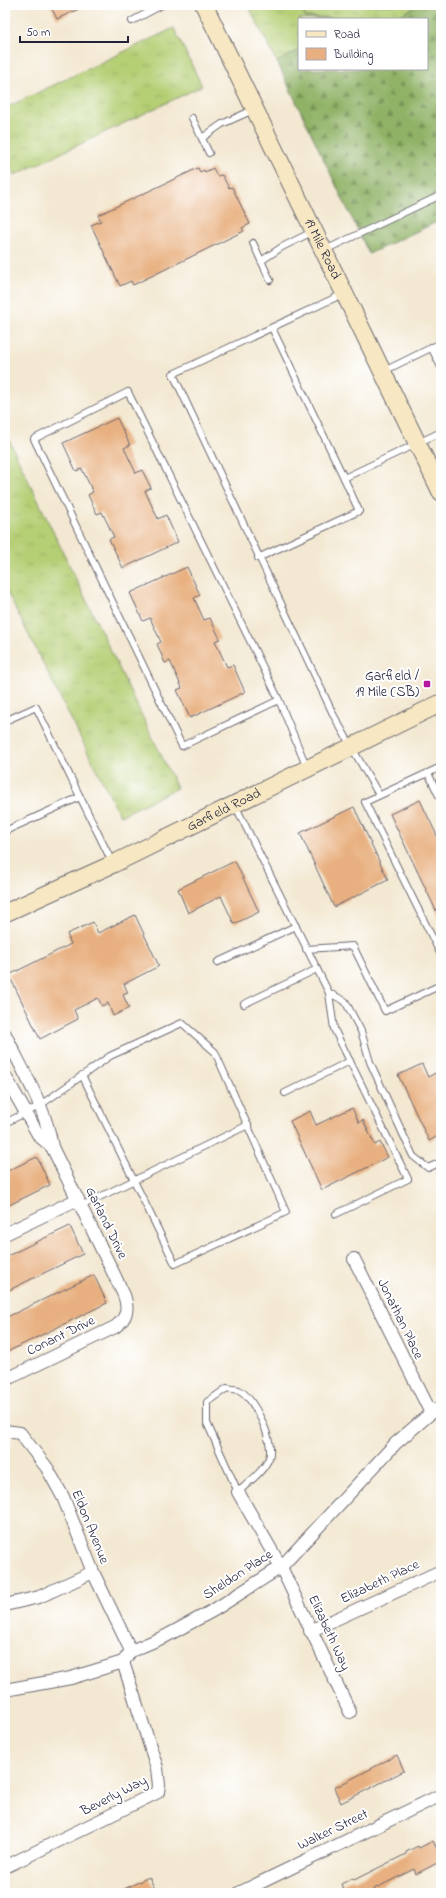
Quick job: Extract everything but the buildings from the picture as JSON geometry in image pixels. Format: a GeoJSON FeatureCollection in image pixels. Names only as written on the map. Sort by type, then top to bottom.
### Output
{"type":"FeatureCollection","features":[{"type":"Feature","properties":{"kind":"street","name":"19 Mile Road"},"geometry":{"type":"LineString","coordinates":[[204,5],[441,492]]}},
{"type":"Feature","properties":{"kind":"street","name":"Garfield Road"},"geometry":{"type":"LineString","coordinates":[[5,913],[113,864],[441,703]]}},
{"type":"Feature","properties":{"kind":"street","name":"Garland Drive"},"geometry":{"type":"LineString","coordinates":[[5,1034],[50,1130],[52,1147],[124,1295],[127,1304],[127,1314]]}},
{"type":"Feature","properties":{"kind":"street","name":"Garland Drive"},"geometry":{"type":"LineString","coordinates":[[5,1076],[25,1114],[39,1136],[52,1147]]}},
{"type":"Feature","properties":{"kind":"street"},"geometry":{"type":"LineString","coordinates":[[5,1234],[80,1202]]}},
{"type":"Feature","properties":{"kind":"street","name":"Jonathan Place"},"geometry":{"type":"LineString","coordinates":[[354,1259],[436,1410]]}},
{"type":"Feature","properties":{"kind":"street","name":"Conant Drive"},"geometry":{"type":"LineString","coordinates":[[5,1380],[115,1327],[127,1314]]}},
{"type":"Feature","properties":{"kind":"street","name":"Sheldon Place"},"geometry":{"type":"LineString","coordinates":[[130,1651],[166,1636],[214,1610],[281,1567],[396,1443],[436,1410]]}},
{"type":"Feature","properties":{"kind":"street","name":"Eldon Avenue"},"geometry":{"type":"LineString","coordinates":[[5,1431],[20,1433],[47,1468],[63,1497],[93,1572],[130,1651]]}},
{"type":"Feature","properties":{"kind":"street","name":"Elizabeth Way"},"geometry":{"type":"LineString","coordinates":[[238,1492],[281,1567],[310,1631],[350,1712]]}},
{"type":"Feature","properties":{"kind":"street","name":"Elizabeth Place"},"geometry":{"type":"LineString","coordinates":[[310,1631],[441,1571]]}},
{"type":"Feature","properties":{"kind":"street"},"geometry":{"type":"LineString","coordinates":[[5,1605],[39,1597],[93,1572]]}},
{"type":"Feature","properties":{"kind":"street"},"geometry":{"type":"LineString","coordinates":[[5,1690],[72,1678],[123,1662],[130,1651]]}},
{"type":"Feature","properties":{"kind":"street","name":"Beverly Way"},"geometry":{"type":"LineString","coordinates":[[5,1866],[158,1792],[160,1785],[157,1768],[123,1662]]}},
{"type":"Feature","properties":{"kind":"street","name":"Walker Street"},"geometry":{"type":"LineString","coordinates":[[239,1893],[441,1795]]}},
{"type":"Feature","properties":{"kind":"lane"},"geometry":{"type":"LineString","coordinates":[[132,21],[162,5]]}},
{"type":"Feature","properties":{"kind":"lane"},"geometry":{"type":"LineString","coordinates":[[202,138],[222,124],[255,109]]}},
{"type":"Feature","properties":{"kind":"lane"},"geometry":{"type":"LineString","coordinates":[[192,118],[209,154]]}},
{"type":"Feature","properties":{"kind":"lane"},"geometry":{"type":"LineString","coordinates":[[324,251],[441,195]]}},
{"type":"Feature","properties":{"kind":"lane"},"geometry":{"type":"LineString","coordinates":[[261,261],[282,247],[314,231]]}},
{"type":"Feature","properties":{"kind":"lane"},"geometry":{"type":"LineString","coordinates":[[253,244],[270,280]]}},
{"type":"Feature","properties":{"kind":"lane"},"geometry":{"type":"LineString","coordinates":[[345,294],[173,374],[258,558],[334,716],[379,795]]}},
{"type":"Feature","properties":{"kind":"lane"},"geometry":{"type":"LineString","coordinates":[[258,558],[359,511],[272,328]]}},
{"type":"Feature","properties":{"kind":"lane"},"geometry":{"type":"LineString","coordinates":[[382,372],[441,343]]}},
{"type":"Feature","properties":{"kind":"lane"},"geometry":{"type":"LineString","coordinates":[[431,347],[441,367]]}},
{"type":"Feature","properties":{"kind":"lane"},"geometry":{"type":"LineString","coordinates":[[278,700],[182,746],[34,439],[128,392],[278,700],[308,769]]}},
{"type":"Feature","properties":{"kind":"lane"},"geometry":{"type":"LineString","coordinates":[[344,478],[441,432]]}},
{"type":"Feature","properties":{"kind":"lane"},"geometry":{"type":"LineString","coordinates":[[5,721],[36,707],[113,864]]}},
{"type":"Feature","properties":{"kind":"lane"},"geometry":{"type":"LineString","coordinates":[[441,767],[365,802],[441,955]]}},
{"type":"Feature","properties":{"kind":"lane"},"geometry":{"type":"LineString","coordinates":[[428,773],[441,800]]}},
{"type":"Feature","properties":{"kind":"lane"},"geometry":{"type":"LineString","coordinates":[[5,831],[80,797]]}},
{"type":"Feature","properties":{"kind":"lane"},"geometry":{"type":"LineString","coordinates":[[236,804],[306,949],[329,993],[334,1029],[408,1179],[336,1214]]}},
{"type":"Feature","properties":{"kind":"lane"},"geometry":{"type":"LineString","coordinates":[[218,962],[296,926]]}},
{"type":"Feature","properties":{"kind":"lane"},"geometry":{"type":"LineString","coordinates":[[306,949],[352,946],[385,1011],[441,985]]}},
{"type":"Feature","properties":{"kind":"lane"},"geometry":{"type":"LineString","coordinates":[[244,1004],[317,969]]}},
{"type":"Feature","properties":{"kind":"lane"},"geometry":{"type":"LineString","coordinates":[[329,993],[345,1000],[352,1013],[361,1032],[370,1062],[413,1156],[428,1168],[441,1162]]}},
{"type":"Feature","properties":{"kind":"lane"},"geometry":{"type":"LineString","coordinates":[[5,1124],[39,1106],[82,1075],[110,1056],[182,1023],[215,1052],[286,1212],[175,1264],[82,1075]]}},
{"type":"Feature","properties":{"kind":"lane"},"geometry":{"type":"LineString","coordinates":[[285,1093],[350,1061]]}},
{"type":"Feature","properties":{"kind":"lane"},"geometry":{"type":"LineString","coordinates":[[80,1202],[134,1180],[248,1126]]}},
{"type":"Feature","properties":{"kind":"lane"},"geometry":{"type":"LineString","coordinates":[[227,1388],[240,1390],[252,1402],[269,1437],[270,1457],[257,1475],[238,1492],[207,1423],[207,1402],[227,1388]]}},
{"type":"Feature","properties":{"kind":"green space"},"geometry":{"type":"Polygon","coordinates":[[[248,5],[303,5],[305,17],[327,18],[298,18],[298,51],[277,62],[248,5]]]}},
{"type":"Feature","properties":{"kind":"green space"},"geometry":{"type":"Polygon","coordinates":[[[303,5],[418,5],[395,18],[305,17],[303,5]]]}},
{"type":"Feature","properties":{"kind":"green space"},"geometry":{"type":"Polygon","coordinates":[[[418,5],[441,5],[441,220],[369,254],[277,62],[298,51],[298,70],[428,70],[428,18],[395,18],[418,5]]]}},
{"type":"Feature","properties":{"kind":"green space"},"geometry":{"type":"Polygon","coordinates":[[[174,28],[202,86],[15,175],[5,154],[5,108],[174,28]]]}},
{"type":"Feature","properties":{"kind":"green space"},"geometry":{"type":"Polygon","coordinates":[[[5,432],[177,788],[120,816],[5,588],[5,432]]]}},
{"type":"Feature","properties":{"kind":"place","name":"Garfield / 19 Mile (SB)"},"geometry":{"type":"Point","coordinates":[427,684]}}]}
